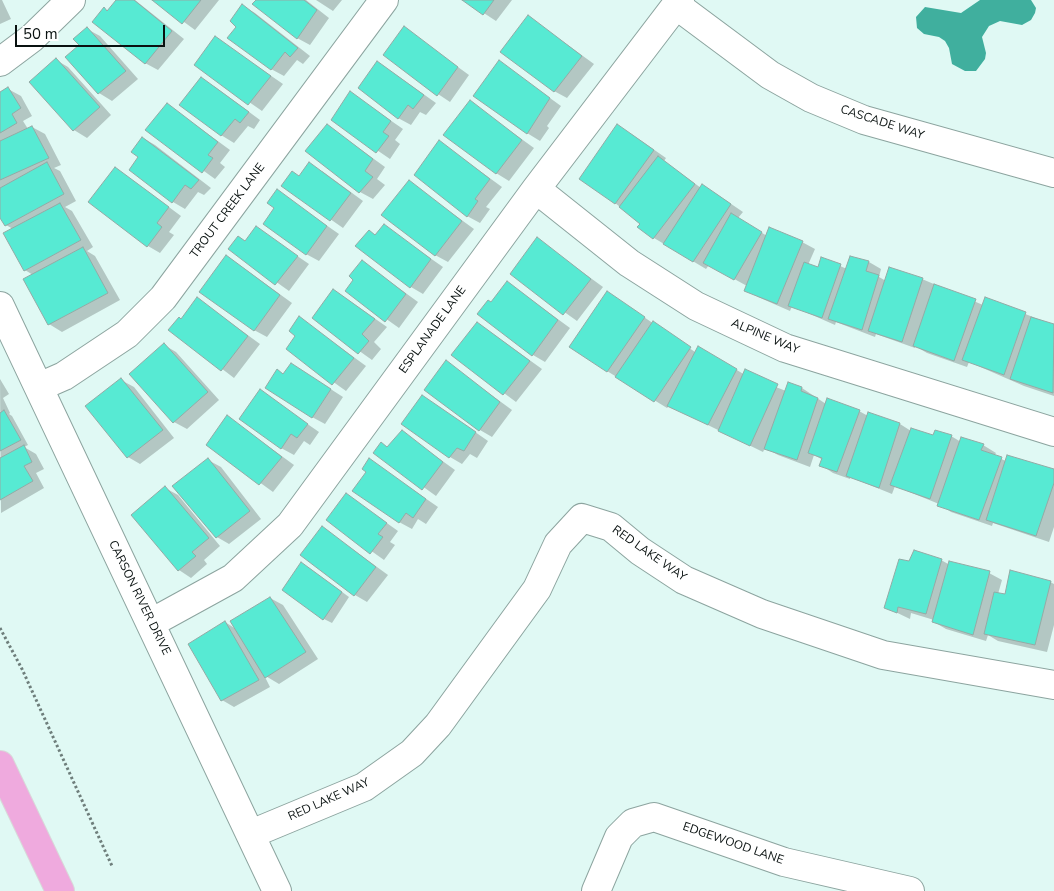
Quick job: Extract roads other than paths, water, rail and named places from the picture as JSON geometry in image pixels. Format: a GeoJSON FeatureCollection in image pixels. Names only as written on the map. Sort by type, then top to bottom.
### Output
{"type":"FeatureCollection","features":[{"type":"Feature","properties":{"kind":"main road"},"geometry":{"type":"LineString","coordinates":[[0,765],[60,891]]}},
{"type":"Feature","properties":{"kind":"street"},"geometry":{"type":"LineString","coordinates":[[0,62],[32,38],[71,0]]}},
{"type":"Feature","properties":{"kind":"street","name":"TROUT CREEK LANE"},"geometry":{"type":"LineString","coordinates":[[39,387],[64,376],[127,334],[163,298],[384,0]]}},
{"type":"Feature","properties":{"kind":"street","name":"CASCADE WAY"},"geometry":{"type":"LineString","coordinates":[[678,3],[770,75],[811,98],[864,120],[1054,173]]}},
{"type":"Feature","properties":{"kind":"street","name":"ESPLANADE LANE"},"geometry":{"type":"LineString","coordinates":[[151,623],[233,578],[290,525],[536,190],[678,3]]}},
{"type":"Feature","properties":{"kind":"street","name":"ALPINE WAY"},"geometry":{"type":"LineString","coordinates":[[536,190],[629,263],[696,306],[785,348],[1054,432]]}},
{"type":"Feature","properties":{"kind":"street","name":"CARSON RIVER DRIVE"},"geometry":{"type":"LineString","coordinates":[[0,306],[277,891]]}},
{"type":"Feature","properties":{"kind":"street","name":"RED LAKE WAY"},"geometry":{"type":"LineString","coordinates":[[251,834],[364,787],[412,753],[438,725],[532,597],[558,544],[582,518],[610,527],[640,551],[684,580],[762,614],[883,655],[1054,685]]}},
{"type":"Feature","properties":{"kind":"street","name":"EDGEWOOD LANE"},"geometry":{"type":"LineString","coordinates":[[596,891],[619,837],[634,822],[654,817],[784,862],[897,890]]}}]}
